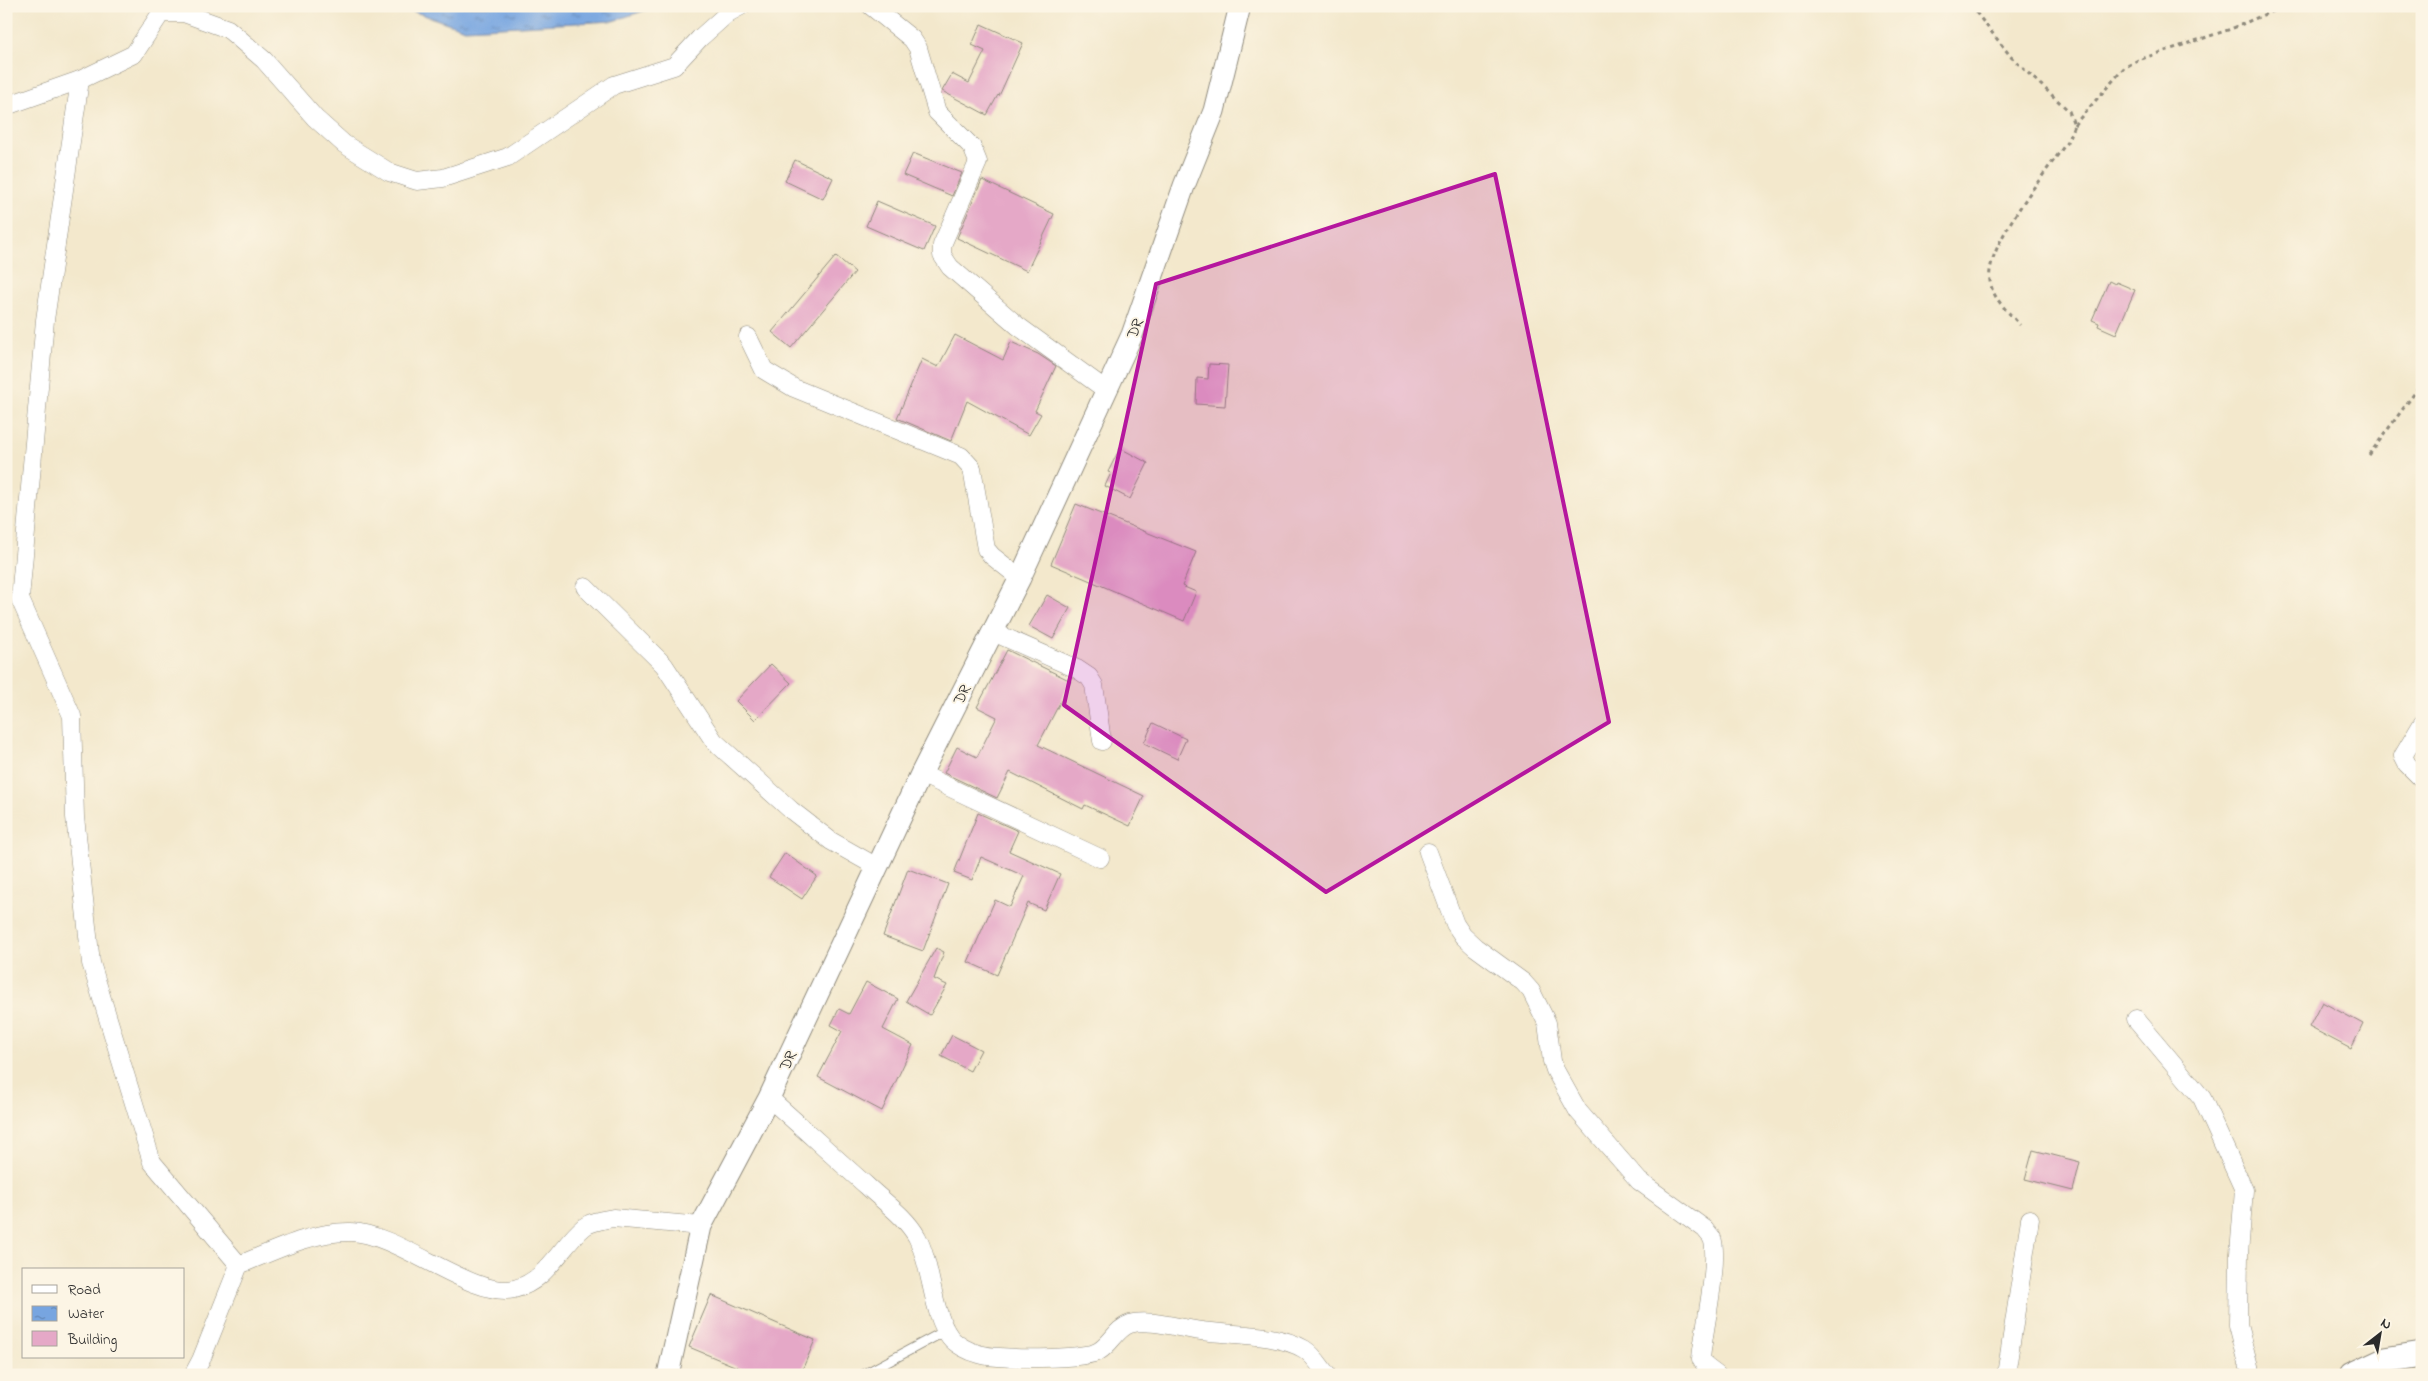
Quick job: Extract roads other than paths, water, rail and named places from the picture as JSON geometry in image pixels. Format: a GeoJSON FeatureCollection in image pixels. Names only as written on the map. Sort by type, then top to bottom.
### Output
{"type":"FeatureCollection","features":[{"type":"Feature","properties":{"kind":"main road"},"geometry":{"type":"LineString","coordinates":[[2352,1375],[2384,1360],[2422,1354]]}},
{"type":"Feature","properties":{"kind":"street"},"geometry":{"type":"LineString","coordinates":[[6,106],[80,80],[134,54],[158,10],[184,13],[228,28],[264,60],[315,118],[344,144],[389,172],[417,181],[443,178],[508,157],[614,86],[674,66],[700,38],[728,13],[741,6]]}},
{"type":"Feature","properties":{"kind":"street"},"geometry":{"type":"LineString","coordinates":[[871,6],[912,39],[921,57],[937,112],[976,153],[978,162],[942,245],[942,255],[950,267],[1018,326],[1106,390]]}},
{"type":"Feature","properties":{"kind":"street","name":"DR"},"geometry":{"type":"LineString","coordinates":[[668,1375],[701,1226],[769,1098],[877,867],[1020,578],[1132,335],[1184,186],[1214,111],[1240,6]]}},
{"type":"Feature","properties":{"kind":"street"},"geometry":{"type":"LineString","coordinates":[[80,80],[44,320],[20,599],[72,716],[75,817],[91,963],[152,1162],[239,1265]]}},
{"type":"Feature","properties":{"kind":"street"},"geometry":{"type":"LineString","coordinates":[[748,337],[764,370],[794,388],[962,456],[972,468],[986,549],[1020,578]]}},
{"type":"Feature","properties":{"kind":"street"},"geometry":{"type":"LineString","coordinates":[[585,587],[664,666],[714,741],[791,810],[831,841],[877,867]]}},
{"type":"Feature","properties":{"kind":"street"},"geometry":{"type":"LineString","coordinates":[[993,632],[1077,669],[1089,677],[1094,685],[1102,741]]}},
{"type":"Feature","properties":{"kind":"street"},"geometry":{"type":"LineString","coordinates":[[2422,724],[2404,756],[2406,764],[2422,779]]}},
{"type":"Feature","properties":{"kind":"street"},"geometry":{"type":"LineString","coordinates":[[922,774],[1100,858]]}},
{"type":"Feature","properties":{"kind":"street"},"geometry":{"type":"LineString","coordinates":[[1428,852],[1455,924],[1463,936],[1475,947],[1524,982],[1531,991],[1547,1023],[1555,1070],[1578,1111],[1639,1182],[1705,1229],[1711,1237],[1714,1248],[1713,1267],[1701,1359],[1705,1366],[1717,1375]]}},
{"type":"Feature","properties":{"kind":"street"},"geometry":{"type":"LineString","coordinates":[[2136,1019],[2202,1098],[2244,1190],[2239,1254],[2238,1325],[2251,1375]]}},
{"type":"Feature","properties":{"kind":"street"},"geometry":{"type":"LineString","coordinates":[[769,1098],[908,1223],[924,1252],[942,1320],[950,1338],[963,1347],[980,1355],[1006,1358],[1090,1355],[1111,1342],[1123,1327],[1140,1322],[1205,1332],[1241,1333],[1304,1349],[1314,1358],[1327,1375]]}},
{"type":"Feature","properties":{"kind":"street"},"geometry":{"type":"LineString","coordinates":[[193,1375],[201,1360],[239,1265],[307,1238],[351,1232],[372,1235],[486,1288],[514,1290],[532,1281],[554,1262],[585,1227],[600,1220],[613,1218],[701,1226]]}},
{"type":"Feature","properties":{"kind":"street"},"geometry":{"type":"LineString","coordinates":[[2006,1375],[2030,1219]]}},
{"type":"Feature","properties":{"kind":"lane"},"geometry":{"type":"LineString","coordinates":[[863,1375],[947,1330]]}},
{"type":"Feature","properties":{"kind":"water"},"geometry":{"type":"Polygon","coordinates":[[[397,6],[658,6],[613,21],[465,29],[397,6]]]}}]}
